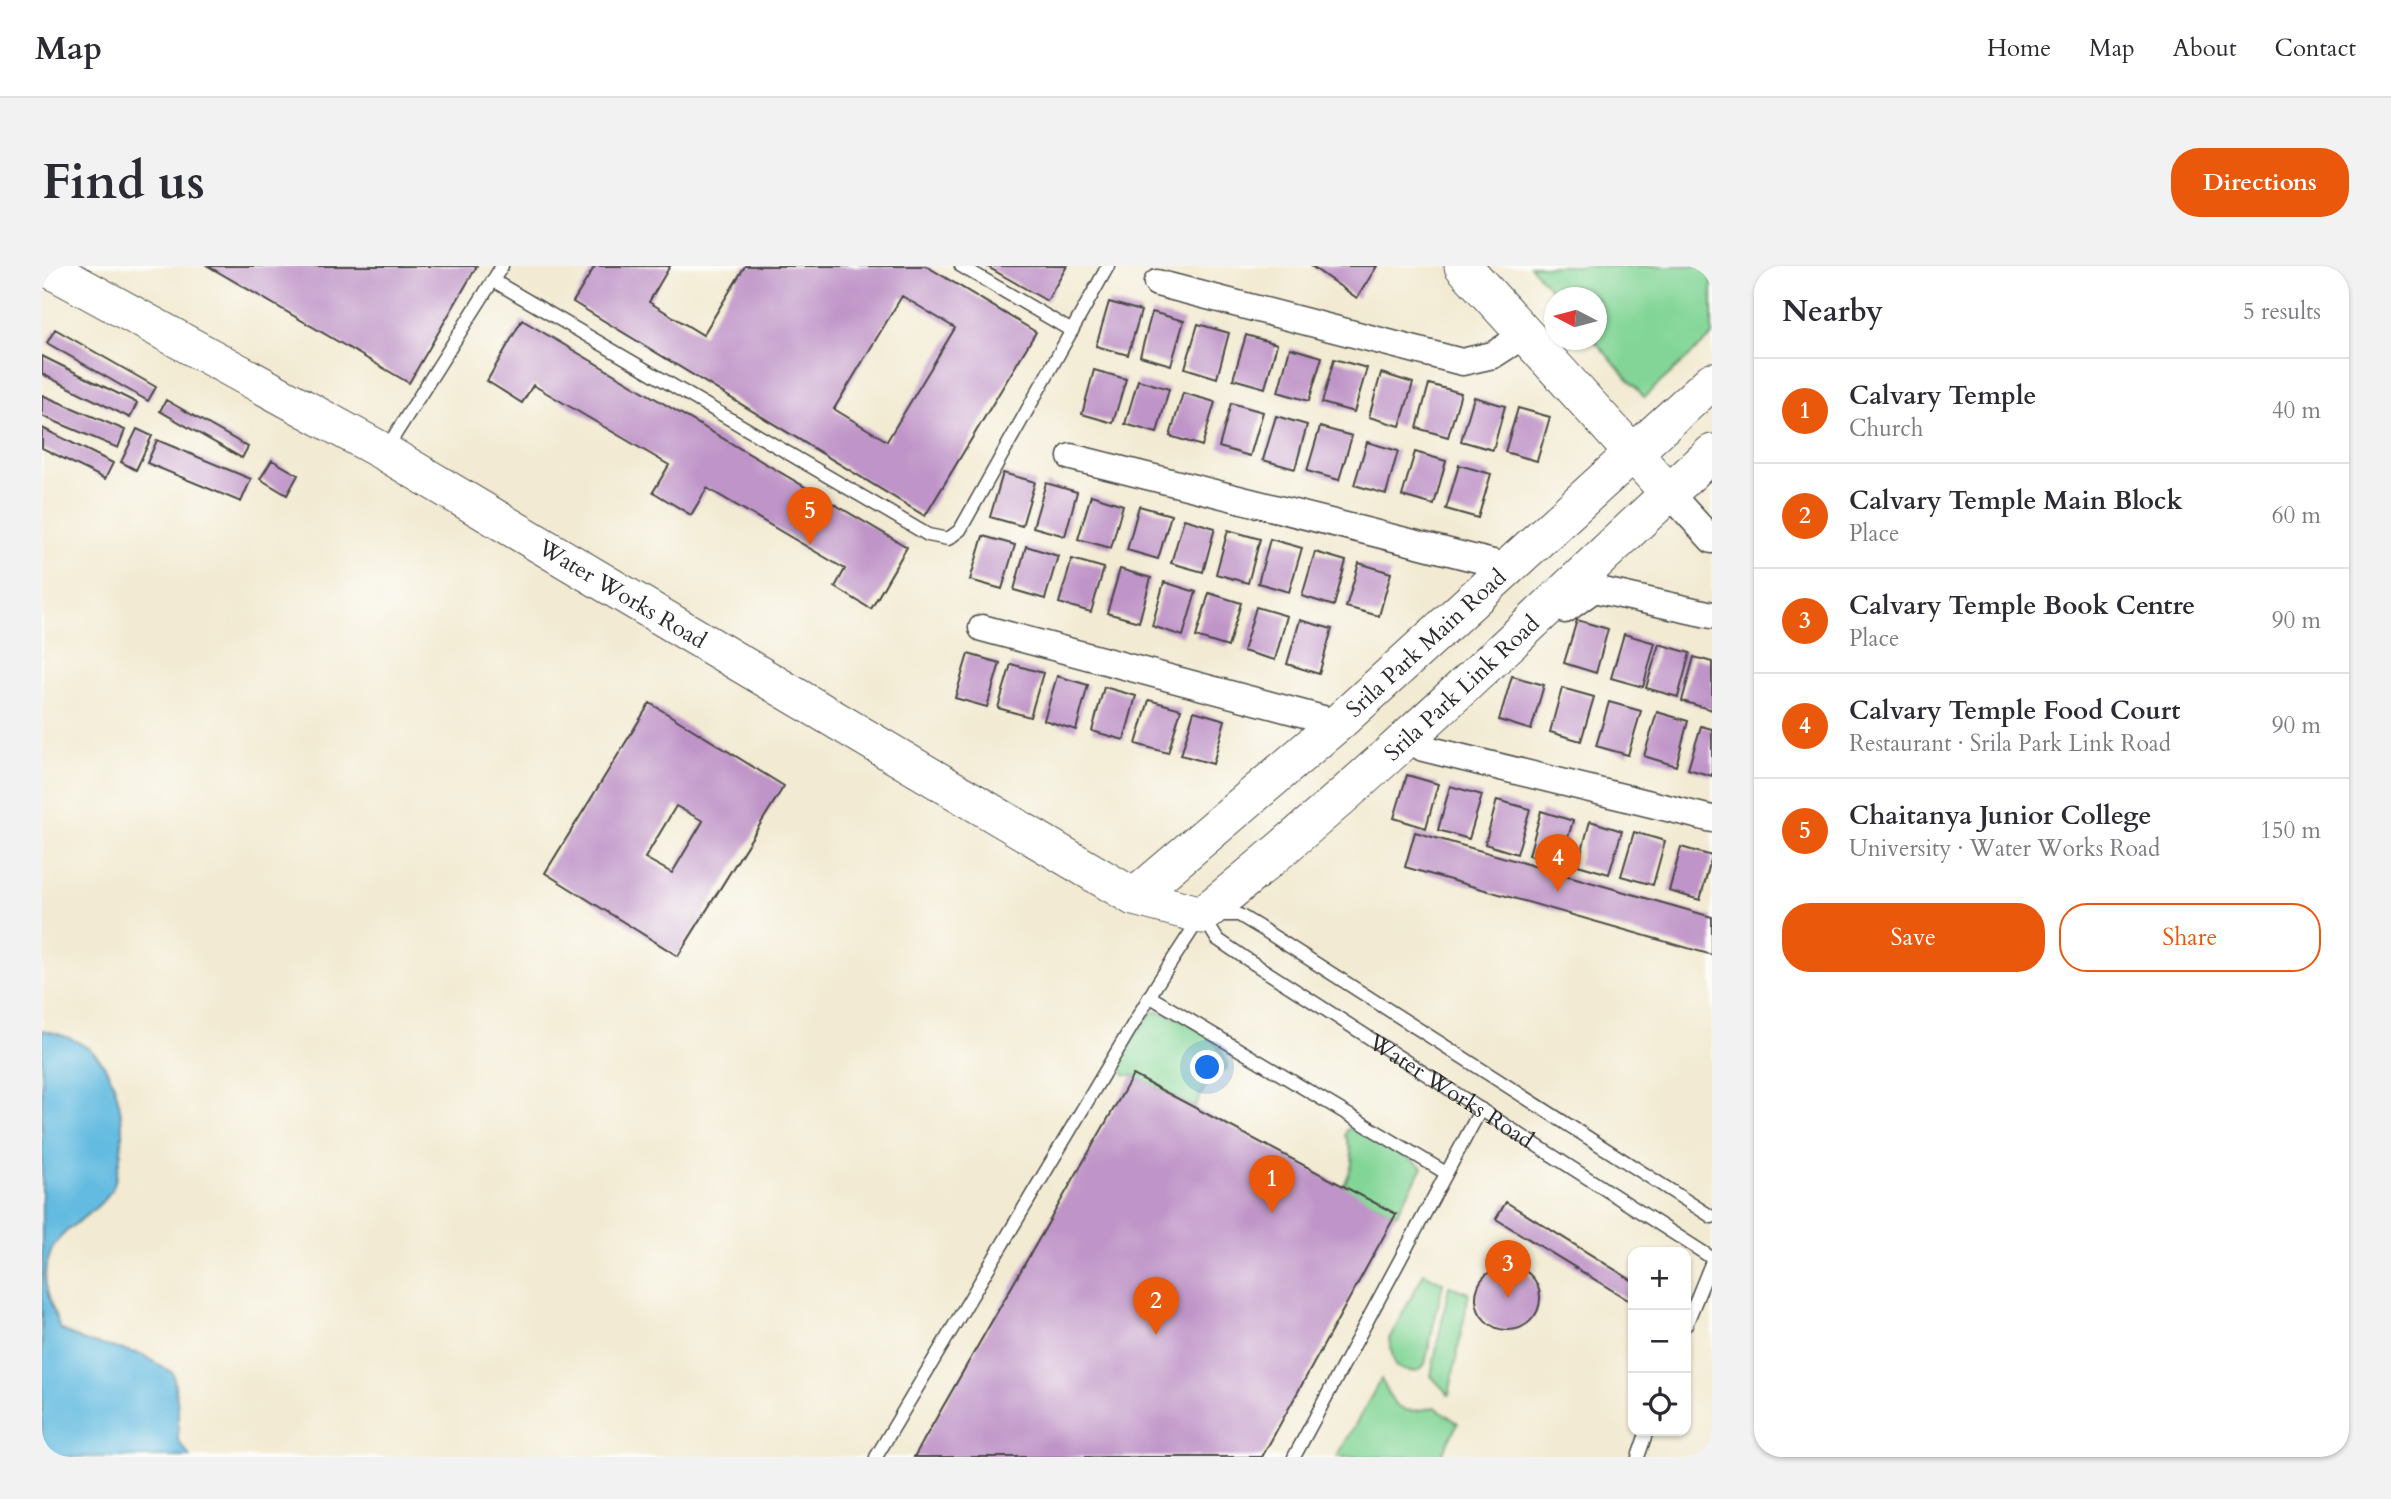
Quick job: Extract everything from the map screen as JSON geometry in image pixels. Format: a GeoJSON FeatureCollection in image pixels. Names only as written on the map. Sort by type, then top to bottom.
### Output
{"type":"FeatureCollection","features":[{"type":"Feature","properties":{"kind":"street","name":"Water Works Road"},"geometry":{"type":"LineString","coordinates":[[44,266],[384,452],[1134,897],[1202,915]]}},
{"type":"Feature","properties":{"kind":"street"},"geometry":{"type":"LineString","coordinates":[[1463,266],[1712,540]]}},
{"type":"Feature","properties":{"kind":"street"},"geometry":{"type":"LineString","coordinates":[[1157,283],[1462,362],[1493,355],[1524,335]]}},
{"type":"Feature","properties":{"kind":"street","name":"Srila Park Main Road"},"geometry":{"type":"LineString","coordinates":[[1134,897],[1338,723],[1712,381]]}},
{"type":"Feature","properties":{"kind":"street","name":"Srila Park Link Road"},"geometry":{"type":"LineString","coordinates":[[1202,915],[1405,740],[1712,453]]}},
{"type":"Feature","properties":{"kind":"street"},"geometry":{"type":"LineString","coordinates":[[1071,457],[1509,567]]}},
{"type":"Feature","properties":{"kind":"street"},"geometry":{"type":"LineString","coordinates":[[1712,615],[1594,589],[1565,610],[1423,748],[1712,819]]}},
{"type":"Feature","properties":{"kind":"street"},"geometry":{"type":"LineString","coordinates":[[982,628],[1338,723]]}},
{"type":"Feature","properties":{"kind":"lane"},"geometry":{"type":"LineString","coordinates":[[384,452],[502,266]]}},
{"type":"Feature","properties":{"kind":"lane"},"geometry":{"type":"LineString","coordinates":[[961,266],[1072,331]]}},
{"type":"Feature","properties":{"kind":"lane"},"geometry":{"type":"LineString","coordinates":[[494,281],[928,536],[948,539],[960,530],[1108,266]]}},
{"type":"Feature","properties":{"kind":"lane"},"geometry":{"type":"LineString","coordinates":[[876,1457],[1149,996],[1202,915]]}},
{"type":"Feature","properties":{"kind":"lane","name":"Water Works Road"},"geometry":{"type":"LineString","coordinates":[[1202,915],[1217,939],[1712,1259]]}},
{"type":"Feature","properties":{"kind":"lane","name":"Water Works Road"},"geometry":{"type":"LineString","coordinates":[[1202,915],[1239,915],[1250,921],[1712,1217]]}},
{"type":"Feature","properties":{"kind":"lane"},"geometry":{"type":"LineString","coordinates":[[1149,996],[1446,1173]]}},
{"type":"Feature","properties":{"kind":"lane"},"geometry":{"type":"LineString","coordinates":[[1294,1457],[1481,1109]]}},
{"type":"Feature","properties":{"kind":"lane"},"geometry":{"type":"LineString","coordinates":[[1691,1312],[1712,1259]]}},
{"type":"Feature","properties":{"kind":"lane"},"geometry":{"type":"LineString","coordinates":[[1638,1457],[1645,1436]]}},
{"type":"Feature","properties":{"kind":"green space"},"geometry":{"type":"Polygon","coordinates":[[[1530,266],[1712,266],[1712,336],[1644,397],[1603,350],[1607,350],[1607,287],[1549,287],[1530,266]]]}},
{"type":"Feature","properties":{"kind":"green space"},"geometry":{"type":"Polygon","coordinates":[[[1152,1012],[1174,1016],[1200,1031],[1221,1050],[1226,1060],[1226,1070],[1214,1074],[1195,1108],[1133,1075],[1126,1075],[1115,1062],[1122,1047],[1152,1012]]]}},
{"type":"Feature","properties":{"kind":"green space"},"geometry":{"type":"Polygon","coordinates":[[[1347,1129],[1360,1130],[1423,1167],[1396,1214],[1343,1188],[1352,1162],[1345,1135],[1347,1129]]]}},
{"type":"Feature","properties":{"kind":"green space"},"geometry":{"type":"Polygon","coordinates":[[[1424,1273],[1443,1283],[1425,1364],[1418,1370],[1407,1371],[1395,1366],[1389,1339],[1424,1273]]]}},
{"type":"Feature","properties":{"kind":"green space"},"geometry":{"type":"Polygon","coordinates":[[[1449,1286],[1469,1293],[1449,1395],[1431,1376],[1449,1286]]]}},
{"type":"Feature","properties":{"kind":"green space"},"geometry":{"type":"Polygon","coordinates":[[[1381,1379],[1400,1408],[1413,1411],[1435,1407],[1458,1423],[1440,1457],[1337,1457],[1381,1379]]]}},
{"type":"Feature","properties":{"kind":"water"},"geometry":{"type":"Polygon","coordinates":[[[42,1030],[70,1039],[95,1054],[112,1080],[122,1126],[120,1157],[112,1189],[98,1206],[59,1239],[51,1252],[45,1274],[52,1307],[60,1329],[84,1341],[141,1354],[173,1373],[178,1406],[178,1440],[190,1457],[42,1457],[42,1030]]]}},
{"type":"Feature","properties":{"kind":"building"},"geometry":{"type":"Polygon","coordinates":[[[208,266],[477,266],[409,383],[208,266]]]}},
{"type":"Feature","properties":{"kind":"building"},"geometry":{"type":"Polygon","coordinates":[[[595,266],[670,266],[649,302],[703,335],[745,266],[926,266],[1036,332],[925,516],[573,302],[595,266]],[[902,296],[834,409],[887,441],[955,328],[902,296]]]}},
{"type":"Feature","properties":{"kind":"building"},"geometry":{"type":"Polygon","coordinates":[[[986,266],[1067,266],[1047,301],[986,266]]]}},
{"type":"Feature","properties":{"kind":"building"},"geometry":{"type":"Polygon","coordinates":[[[1311,266],[1377,266],[1357,298],[1311,266]]]}},
{"type":"Feature","properties":{"kind":"building"},"geometry":{"type":"Polygon","coordinates":[[[1109,302],[1141,311],[1128,355],[1096,346],[1109,302]]]}},
{"type":"Feature","properties":{"kind":"building"},"geometry":{"type":"Polygon","coordinates":[[[1152,312],[1184,321],[1171,365],[1140,356],[1152,312]]]}},
{"type":"Feature","properties":{"kind":"building"},"geometry":{"type":"Polygon","coordinates":[[[522,320],[907,547],[871,609],[835,587],[845,569],[707,488],[691,515],[653,492],[669,465],[533,385],[522,403],[487,381],[522,320]]]}},
{"type":"Feature","properties":{"kind":"building"},"geometry":{"type":"Polygon","coordinates":[[[1198,324],[1229,333],[1217,378],[1185,368],[1198,324]]]}},
{"type":"Feature","properties":{"kind":"building"},"geometry":{"type":"Polygon","coordinates":[[[55,329],[156,387],[148,401],[47,343],[55,329]]]}},
{"type":"Feature","properties":{"kind":"building"},"geometry":{"type":"Polygon","coordinates":[[[1246,335],[1277,344],[1265,388],[1233,379],[1246,335]]]}},
{"type":"Feature","properties":{"kind":"building"},"geometry":{"type":"Polygon","coordinates":[[[1290,348],[1322,357],[1309,401],[1278,392],[1290,348]]]}},
{"type":"Feature","properties":{"kind":"building"},"geometry":{"type":"Polygon","coordinates":[[[42,356],[137,403],[130,418],[42,374],[42,356]]]}},
{"type":"Feature","properties":{"kind":"building"},"geometry":{"type":"Polygon","coordinates":[[[1334,359],[1367,368],[1354,412],[1322,403],[1334,359]]]}},
{"type":"Feature","properties":{"kind":"building"},"geometry":{"type":"Polygon","coordinates":[[[1094,370],[1126,379],[1113,423],[1082,414],[1094,370]]]}},
{"type":"Feature","properties":{"kind":"building"},"geometry":{"type":"Polygon","coordinates":[[[1381,373],[1413,383],[1400,426],[1369,417],[1381,373]]]}},
{"type":"Feature","properties":{"kind":"building"},"geometry":{"type":"Polygon","coordinates":[[[1138,380],[1169,389],[1157,433],[1125,424],[1138,380]]]}},
{"type":"Feature","properties":{"kind":"building"},"geometry":{"type":"Polygon","coordinates":[[[1429,384],[1461,393],[1448,437],[1417,428],[1429,384]]]}},
{"type":"Feature","properties":{"kind":"building"},"geometry":{"type":"Polygon","coordinates":[[[1183,393],[1215,402],[1202,446],[1170,436],[1183,393]]]}},
{"type":"Feature","properties":{"kind":"building"},"geometry":{"type":"Polygon","coordinates":[[[42,395],[125,430],[118,448],[42,416],[42,395]]]}},
{"type":"Feature","properties":{"kind":"building"},"geometry":{"type":"Polygon","coordinates":[[[1474,397],[1505,406],[1493,450],[1461,441],[1474,397]]]}},
{"type":"Feature","properties":{"kind":"building"},"geometry":{"type":"Polygon","coordinates":[[[166,400],[248,447],[242,458],[160,411],[166,400]]]}},
{"type":"Feature","properties":{"kind":"building"},"geometry":{"type":"Polygon","coordinates":[[[1231,403],[1263,412],[1250,456],[1219,447],[1231,403]]]}},
{"type":"Feature","properties":{"kind":"building"},"geometry":{"type":"Polygon","coordinates":[[[1518,408],[1550,417],[1537,461],[1505,452],[1518,408]]]}},
{"type":"Feature","properties":{"kind":"building"},"geometry":{"type":"Polygon","coordinates":[[[1276,416],[1307,425],[1295,469],[1263,460],[1276,416]]]}},
{"type":"Feature","properties":{"kind":"building"},"geometry":{"type":"Polygon","coordinates":[[[1320,427],[1352,436],[1339,480],[1307,471],[1320,427]]]}},
{"type":"Feature","properties":{"kind":"building"},"geometry":{"type":"Polygon","coordinates":[[[42,428],[113,463],[105,479],[42,448],[42,428]]]}},
{"type":"Feature","properties":{"kind":"building"},"geometry":{"type":"Polygon","coordinates":[[[137,429],[152,436],[136,470],[121,462],[137,429]]]}},
{"type":"Feature","properties":{"kind":"building"},"geometry":{"type":"Polygon","coordinates":[[[157,440],[251,479],[241,502],[147,463],[157,440]]]}},
{"type":"Feature","properties":{"kind":"building"},"geometry":{"type":"Polygon","coordinates":[[[1367,442],[1398,451],[1386,494],[1354,485],[1367,442]]]}},
{"type":"Feature","properties":{"kind":"building"},"geometry":{"type":"Polygon","coordinates":[[[1415,452],[1446,461],[1434,505],[1402,496],[1415,452]]]}},
{"type":"Feature","properties":{"kind":"building"},"geometry":{"type":"Polygon","coordinates":[[[272,460],[298,475],[287,495],[260,479],[272,460]]]}},
{"type":"Feature","properties":{"kind":"building"},"geometry":{"type":"Polygon","coordinates":[[[1459,465],[1491,474],[1478,518],[1446,509],[1459,465]]]}},
{"type":"Feature","properties":{"kind":"building"},"geometry":{"type":"Polygon","coordinates":[[[1003,473],[1035,482],[1022,526],[990,517],[1003,473]]]}},
{"type":"Feature","properties":{"kind":"building"},"geometry":{"type":"Polygon","coordinates":[[[1046,483],[1077,492],[1065,536],[1033,527],[1046,483]]]}},
{"type":"Feature","properties":{"kind":"building"},"geometry":{"type":"Polygon","coordinates":[[[1091,495],[1123,505],[1111,548],[1078,539],[1091,495]]]}},
{"type":"Feature","properties":{"kind":"building"},"geometry":{"type":"Polygon","coordinates":[[[1139,506],[1171,515],[1158,559],[1127,550],[1139,506]]]}},
{"type":"Feature","properties":{"kind":"building"},"geometry":{"type":"Polygon","coordinates":[[[1184,519],[1215,528],[1203,572],[1171,563],[1184,519]]]}},
{"type":"Feature","properties":{"kind":"building"},"geometry":{"type":"Polygon","coordinates":[[[1228,530],[1260,539],[1248,583],[1216,574],[1228,530]]]}},
{"type":"Feature","properties":{"kind":"building"},"geometry":{"type":"Polygon","coordinates":[[[983,536],[1015,545],[1002,589],[970,580],[983,536]]]}},
{"type":"Feature","properties":{"kind":"building"},"geometry":{"type":"Polygon","coordinates":[[[1270,539],[1302,548],[1289,592],[1258,583],[1270,539]]]}},
{"type":"Feature","properties":{"kind":"building"},"geometry":{"type":"Polygon","coordinates":[[[1026,546],[1058,556],[1045,599],[1014,590],[1026,546]]]}},
{"type":"Feature","properties":{"kind":"building"},"geometry":{"type":"Polygon","coordinates":[[[1315,552],[1346,561],[1334,606],[1302,596],[1315,552]]]}},
{"type":"Feature","properties":{"kind":"building"},"geometry":{"type":"Polygon","coordinates":[[[1072,559],[1104,568],[1091,612],[1059,603],[1072,559]]]}},
{"type":"Feature","properties":{"kind":"building"},"geometry":{"type":"Polygon","coordinates":[[[1359,563],[1391,573],[1379,616],[1346,607],[1359,563]]]}},
{"type":"Feature","properties":{"kind":"building"},"geometry":{"type":"Polygon","coordinates":[[[1120,569],[1151,578],[1139,622],[1107,613],[1120,569]]]}},
{"type":"Feature","properties":{"kind":"building"},"geometry":{"type":"Polygon","coordinates":[[[1164,582],[1196,592],[1183,636],[1152,626],[1164,582]]]}},
{"type":"Feature","properties":{"kind":"building"},"geometry":{"type":"Polygon","coordinates":[[[1209,593],[1241,603],[1228,647],[1196,637],[1209,593]]]}},
{"type":"Feature","properties":{"kind":"building"},"geometry":{"type":"Polygon","coordinates":[[[1256,607],[1287,616],[1275,660],[1243,651],[1256,607]]]}},
{"type":"Feature","properties":{"kind":"building"},"geometry":{"type":"Polygon","coordinates":[[[1300,620],[1332,629],[1319,674],[1287,664],[1300,620]]]}},
{"type":"Feature","properties":{"kind":"building"},"geometry":{"type":"Polygon","coordinates":[[[1577,620],[1608,629],[1596,673],[1564,663],[1577,620]]]}},
{"type":"Feature","properties":{"kind":"building"},"geometry":{"type":"Polygon","coordinates":[[[1624,634],[1655,643],[1643,687],[1611,678],[1624,634]]]}},
{"type":"Feature","properties":{"kind":"building"},"geometry":{"type":"Polygon","coordinates":[[[1659,644],[1690,653],[1678,697],[1646,688],[1659,644]]]}},
{"type":"Feature","properties":{"kind":"building"},"geometry":{"type":"Polygon","coordinates":[[[968,654],[1000,663],[987,707],[955,698],[968,654]]]}},
{"type":"Feature","properties":{"kind":"building"},"geometry":{"type":"Polygon","coordinates":[[[1694,657],[1712,662],[1712,710],[1682,701],[1694,657]]]}},
{"type":"Feature","properties":{"kind":"building"},"geometry":{"type":"Polygon","coordinates":[[[1011,664],[1043,673],[1030,717],[998,708],[1011,664]]]}},
{"type":"Feature","properties":{"kind":"building"},"geometry":{"type":"Polygon","coordinates":[[[1057,676],[1088,685],[1076,730],[1044,720],[1057,676]]]}},
{"type":"Feature","properties":{"kind":"building"},"geometry":{"type":"Polygon","coordinates":[[[1512,676],[1544,685],[1531,730],[1499,720],[1512,676]]]}},
{"type":"Feature","properties":{"kind":"building"},"geometry":{"type":"Polygon","coordinates":[[[1104,687],[1136,696],[1124,740],[1092,731],[1104,687]]]}},
{"type":"Feature","properties":{"kind":"building"},"geometry":{"type":"Polygon","coordinates":[[[1562,688],[1594,697],[1581,741],[1550,732],[1562,688]]]}},
{"type":"Feature","properties":{"kind":"building"},"geometry":{"type":"Polygon","coordinates":[[[1149,700],[1181,709],[1168,753],[1136,744],[1149,700]]]}},
{"type":"Feature","properties":{"kind":"building"},"geometry":{"type":"Polygon","coordinates":[[[1609,702],[1641,711],[1628,755],[1596,746],[1609,702]]]}},
{"type":"Feature","properties":{"kind":"building"},"geometry":{"type":"Polygon","coordinates":[[[650,703],[784,786],[678,956],[545,873],[650,703]],[[676,806],[645,858],[672,873],[703,821],[676,806]]]}},
{"type":"Feature","properties":{"kind":"building"},"geometry":{"type":"Polygon","coordinates":[[[1194,711],[1225,720],[1213,764],[1181,755],[1194,711]]]}},
{"type":"Feature","properties":{"kind":"building"},"geometry":{"type":"Polygon","coordinates":[[[1657,712],[1688,721],[1676,766],[1644,756],[1657,712]]]}},
{"type":"Feature","properties":{"kind":"building"},"geometry":{"type":"Polygon","coordinates":[[[1701,726],[1712,729],[1712,776],[1688,769],[1701,726]]]}},
{"type":"Feature","properties":{"kind":"building"},"geometry":{"type":"Polygon","coordinates":[[[1407,775],[1438,784],[1426,828],[1394,818],[1407,775]]]}},
{"type":"Feature","properties":{"kind":"building"},"geometry":{"type":"Polygon","coordinates":[[[1450,786],[1482,795],[1469,839],[1438,830],[1450,786]]]}},
{"type":"Feature","properties":{"kind":"building"},"geometry":{"type":"Polygon","coordinates":[[[1497,800],[1530,809],[1517,854],[1485,844],[1497,800]]]}},
{"type":"Feature","properties":{"kind":"building"},"geometry":{"type":"Polygon","coordinates":[[[1541,811],[1573,821],[1560,864],[1529,855],[1541,811]]]}},
{"type":"Feature","properties":{"kind":"building"},"geometry":{"type":"Polygon","coordinates":[[[1590,821],[1622,831],[1609,874],[1578,865],[1590,821]]]}},
{"type":"Feature","properties":{"kind":"building"},"geometry":{"type":"Polygon","coordinates":[[[1415,832],[1712,917],[1712,955],[1405,867],[1415,832]]]}},
{"type":"Feature","properties":{"kind":"building"},"geometry":{"type":"Polygon","coordinates":[[[1634,832],[1665,841],[1653,885],[1621,876],[1634,832]]]}},
{"type":"Feature","properties":{"kind":"building"},"geometry":{"type":"Polygon","coordinates":[[[1681,847],[1712,856],[1700,900],[1669,891],[1681,847]]]}},
{"type":"Feature","properties":{"kind":"building"},"geometry":{"type":"Polygon","coordinates":[[[1133,1075],[1396,1214],[1262,1457],[914,1457],[1133,1075]]]}},
{"type":"Feature","properties":{"kind":"building"},"geometry":{"type":"Polygon","coordinates":[[[1506,1202],[1628,1278],[1628,1300],[1496,1219],[1506,1202]]]}},
{"type":"Feature","properties":{"kind":"building"},"geometry":{"type":"Polygon","coordinates":[[[1508,1266],[1526,1272],[1534,1280],[1540,1298],[1534,1316],[1526,1324],[1508,1330],[1490,1324],[1482,1316],[1476,1298],[1482,1280],[1490,1272],[1508,1266]]]}},
{"type":"Feature","properties":{"kind":"place","name":"Chaitanya Junior College"},"geometry":{"type":"Point","coordinates":[810,545]}},
{"type":"Feature","properties":{"kind":"place","name":"Calvary Temple Food Court"},"geometry":{"type":"Point","coordinates":[1558,892]}},
{"type":"Feature","properties":{"kind":"place","name":"Calvary Temple"},"geometry":{"type":"Point","coordinates":[1272,1213]}},
{"type":"Feature","properties":{"kind":"place","name":"Calvary Temple Book Centre"},"geometry":{"type":"Point","coordinates":[1508,1298]}},
{"type":"Feature","properties":{"kind":"place","name":"Calvary Temple Main Block"},"geometry":{"type":"Point","coordinates":[1156,1335]}}]}
